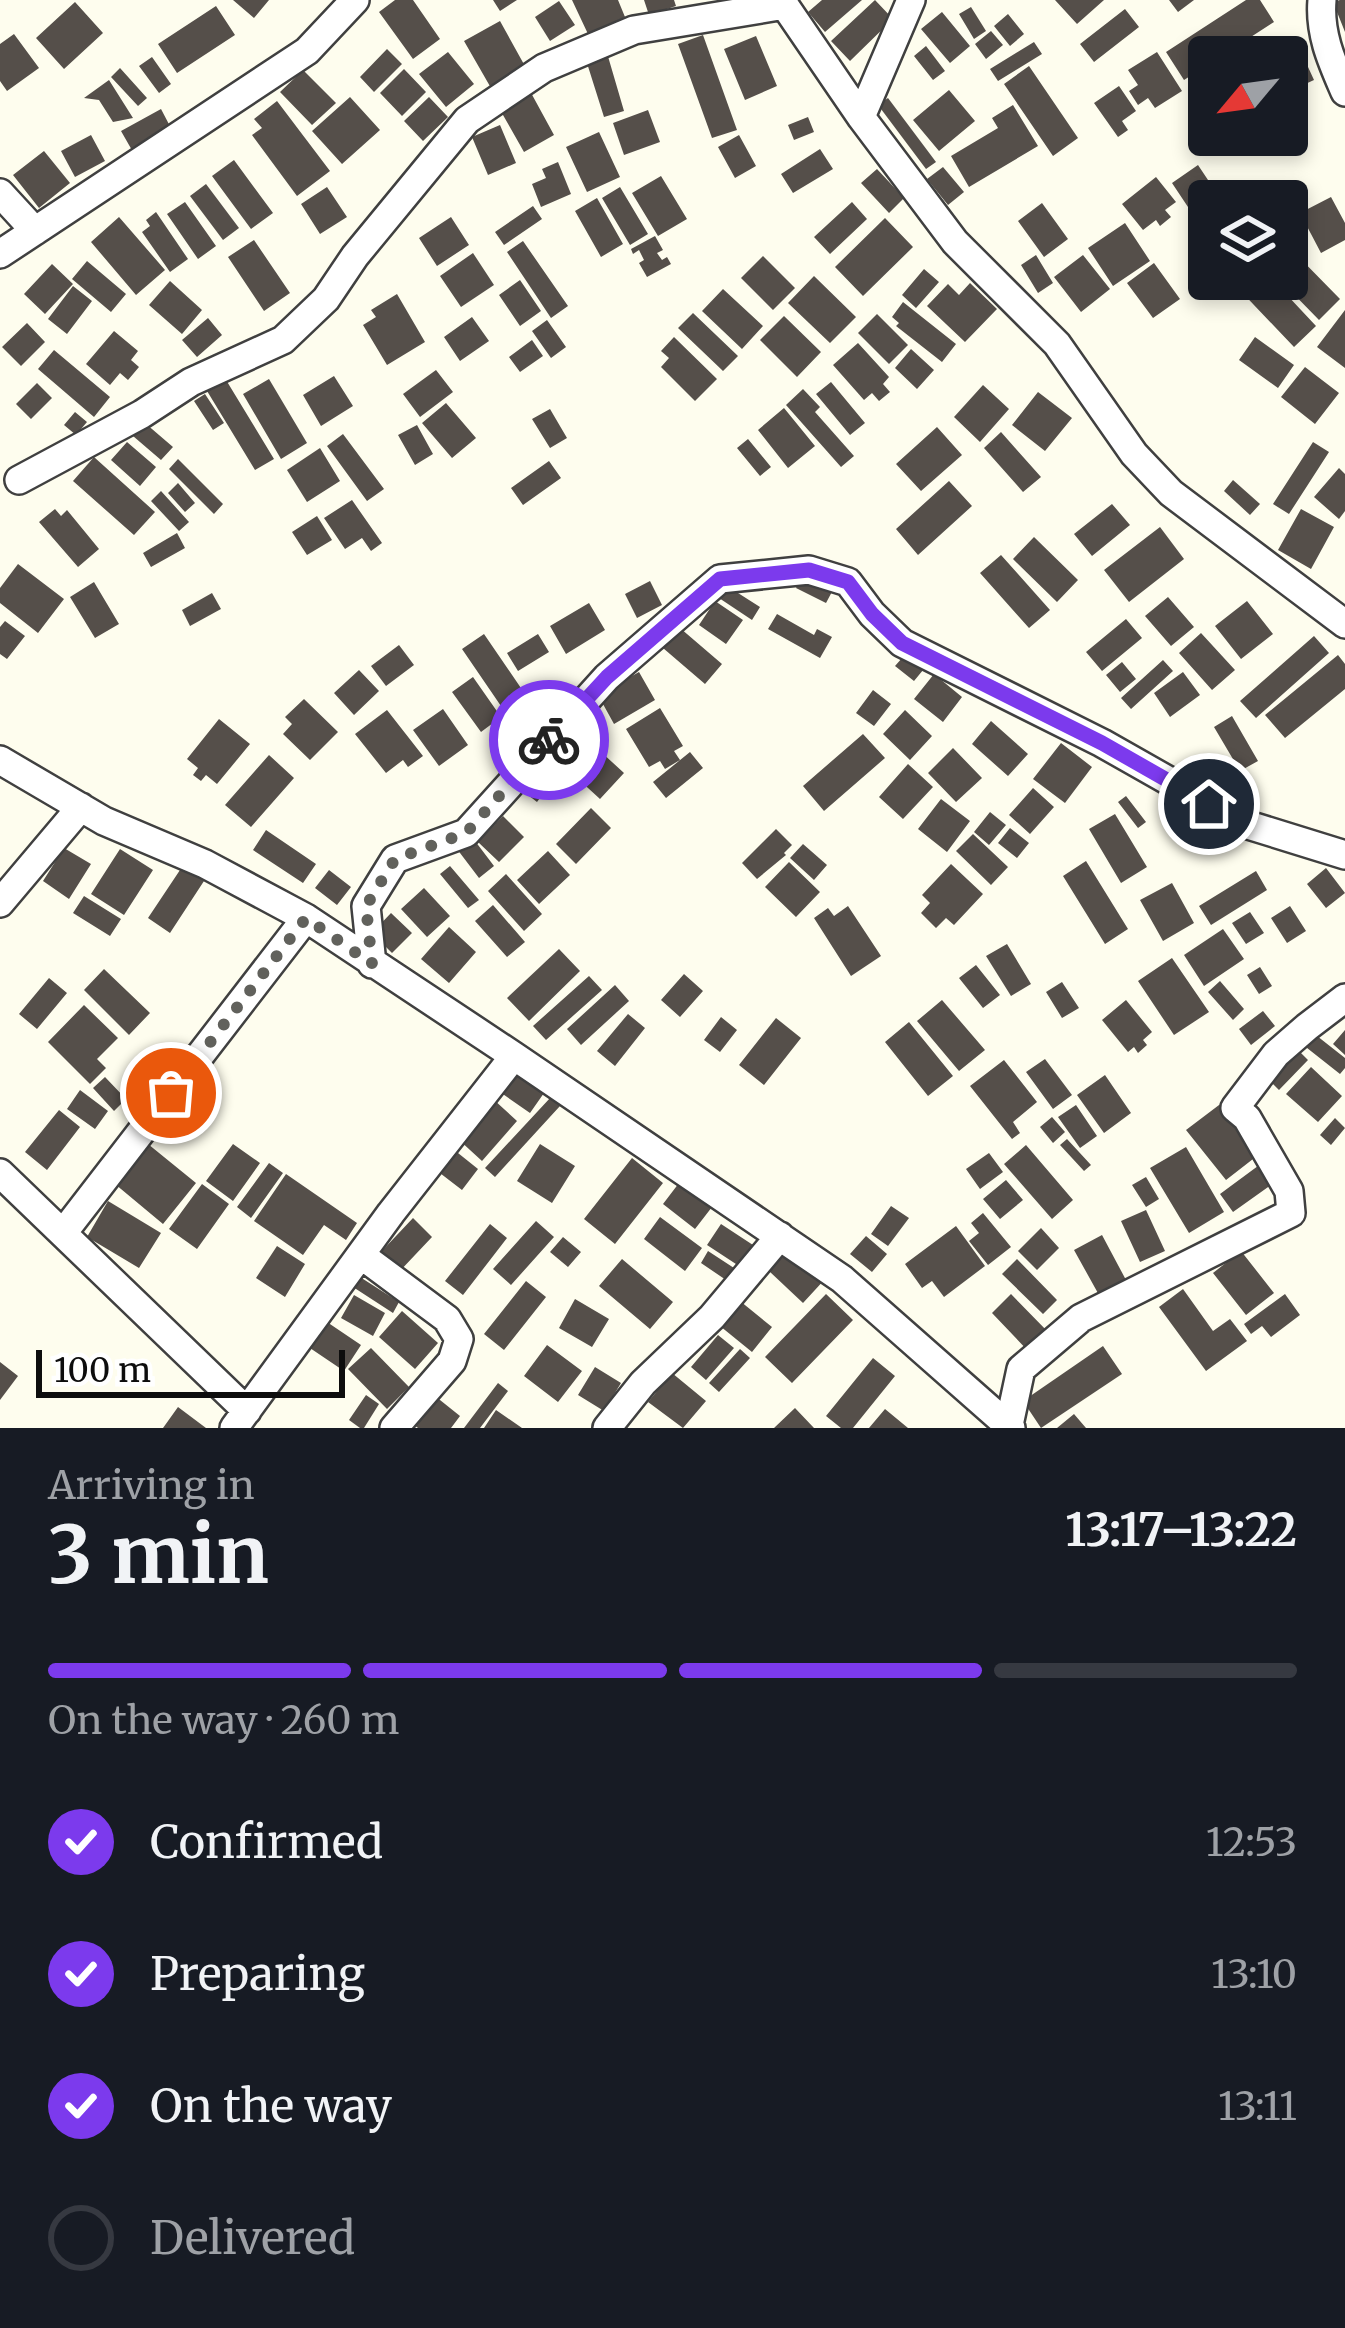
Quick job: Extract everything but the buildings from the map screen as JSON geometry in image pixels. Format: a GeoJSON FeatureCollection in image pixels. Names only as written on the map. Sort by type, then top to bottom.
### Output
{"type":"FeatureCollection","features":[{"type":"Feature","properties":{"kind":"street"},"geometry":{"type":"LineString","coordinates":[[0,254],[307,51],[355,0]]}},
{"type":"Feature","properties":{"kind":"street"},"geometry":{"type":"LineString","coordinates":[[862,117],[911,0]]}},
{"type":"Feature","properties":{"kind":"street"},"geometry":{"type":"LineString","coordinates":[[1322,0],[1328,54],[1345,92]]}},
{"type":"Feature","properties":{"kind":"street"},"geometry":{"type":"LineString","coordinates":[[19,480],[191,382],[283,340],[326,299],[355,256],[467,120],[544,68],[634,30],[783,2],[955,242],[1057,344],[1134,454],[1172,493],[1339,609]]}},
{"type":"Feature","properties":{"kind":"street"},"geometry":{"type":"LineString","coordinates":[[0,193],[35,231]]}},
{"type":"Feature","properties":{"kind":"street"},"geometry":{"type":"LineString","coordinates":[[372,964],[366,906],[395,859],[466,833],[607,677],[720,579],[809,570],[848,582],[902,643],[1102,743],[1245,824],[1345,855]]}},
{"type":"Feature","properties":{"kind":"street"},"geometry":{"type":"LineString","coordinates":[[6,768],[306,918],[842,1280],[1010,1426]]}},
{"type":"Feature","properties":{"kind":"street"},"geometry":{"type":"LineString","coordinates":[[0,903],[81,808]]}},
{"type":"Feature","properties":{"kind":"street"},"geometry":{"type":"LineString","coordinates":[[63,1233],[306,918]]}},
{"type":"Feature","properties":{"kind":"street"},"geometry":{"type":"LineString","coordinates":[[1010,1426],[1021,1369],[1081,1318],[1291,1213],[1289,1191],[1247,1118],[1235,1108],[1276,1054],[1345,998]]}},
{"type":"Feature","properties":{"kind":"street"},"geometry":{"type":"LineString","coordinates":[[0,1173],[240,1420],[391,1213],[514,1056]]}},
{"type":"Feature","properties":{"kind":"street"},"geometry":{"type":"LineString","coordinates":[[607,1428],[643,1383],[712,1317],[780,1236]]}},
{"type":"Feature","properties":{"kind":"street"},"geometry":{"type":"LineString","coordinates":[[361,1255],[447,1319],[459,1339],[452,1361],[394,1428]]}},
{"type":"Feature","properties":{"kind":"way so far"},"geometry":{"type":"LineString","coordinates":[[171,1093],[306,918],[372,964],[366,906],[395,859],[466,833],[549,740]]}},
{"type":"Feature","properties":{"kind":"route"},"geometry":{"type":"LineString","coordinates":[[549,740],[607,677],[720,579],[809,570],[848,582],[902,643],[1102,743],[1209,804]]}}]}
